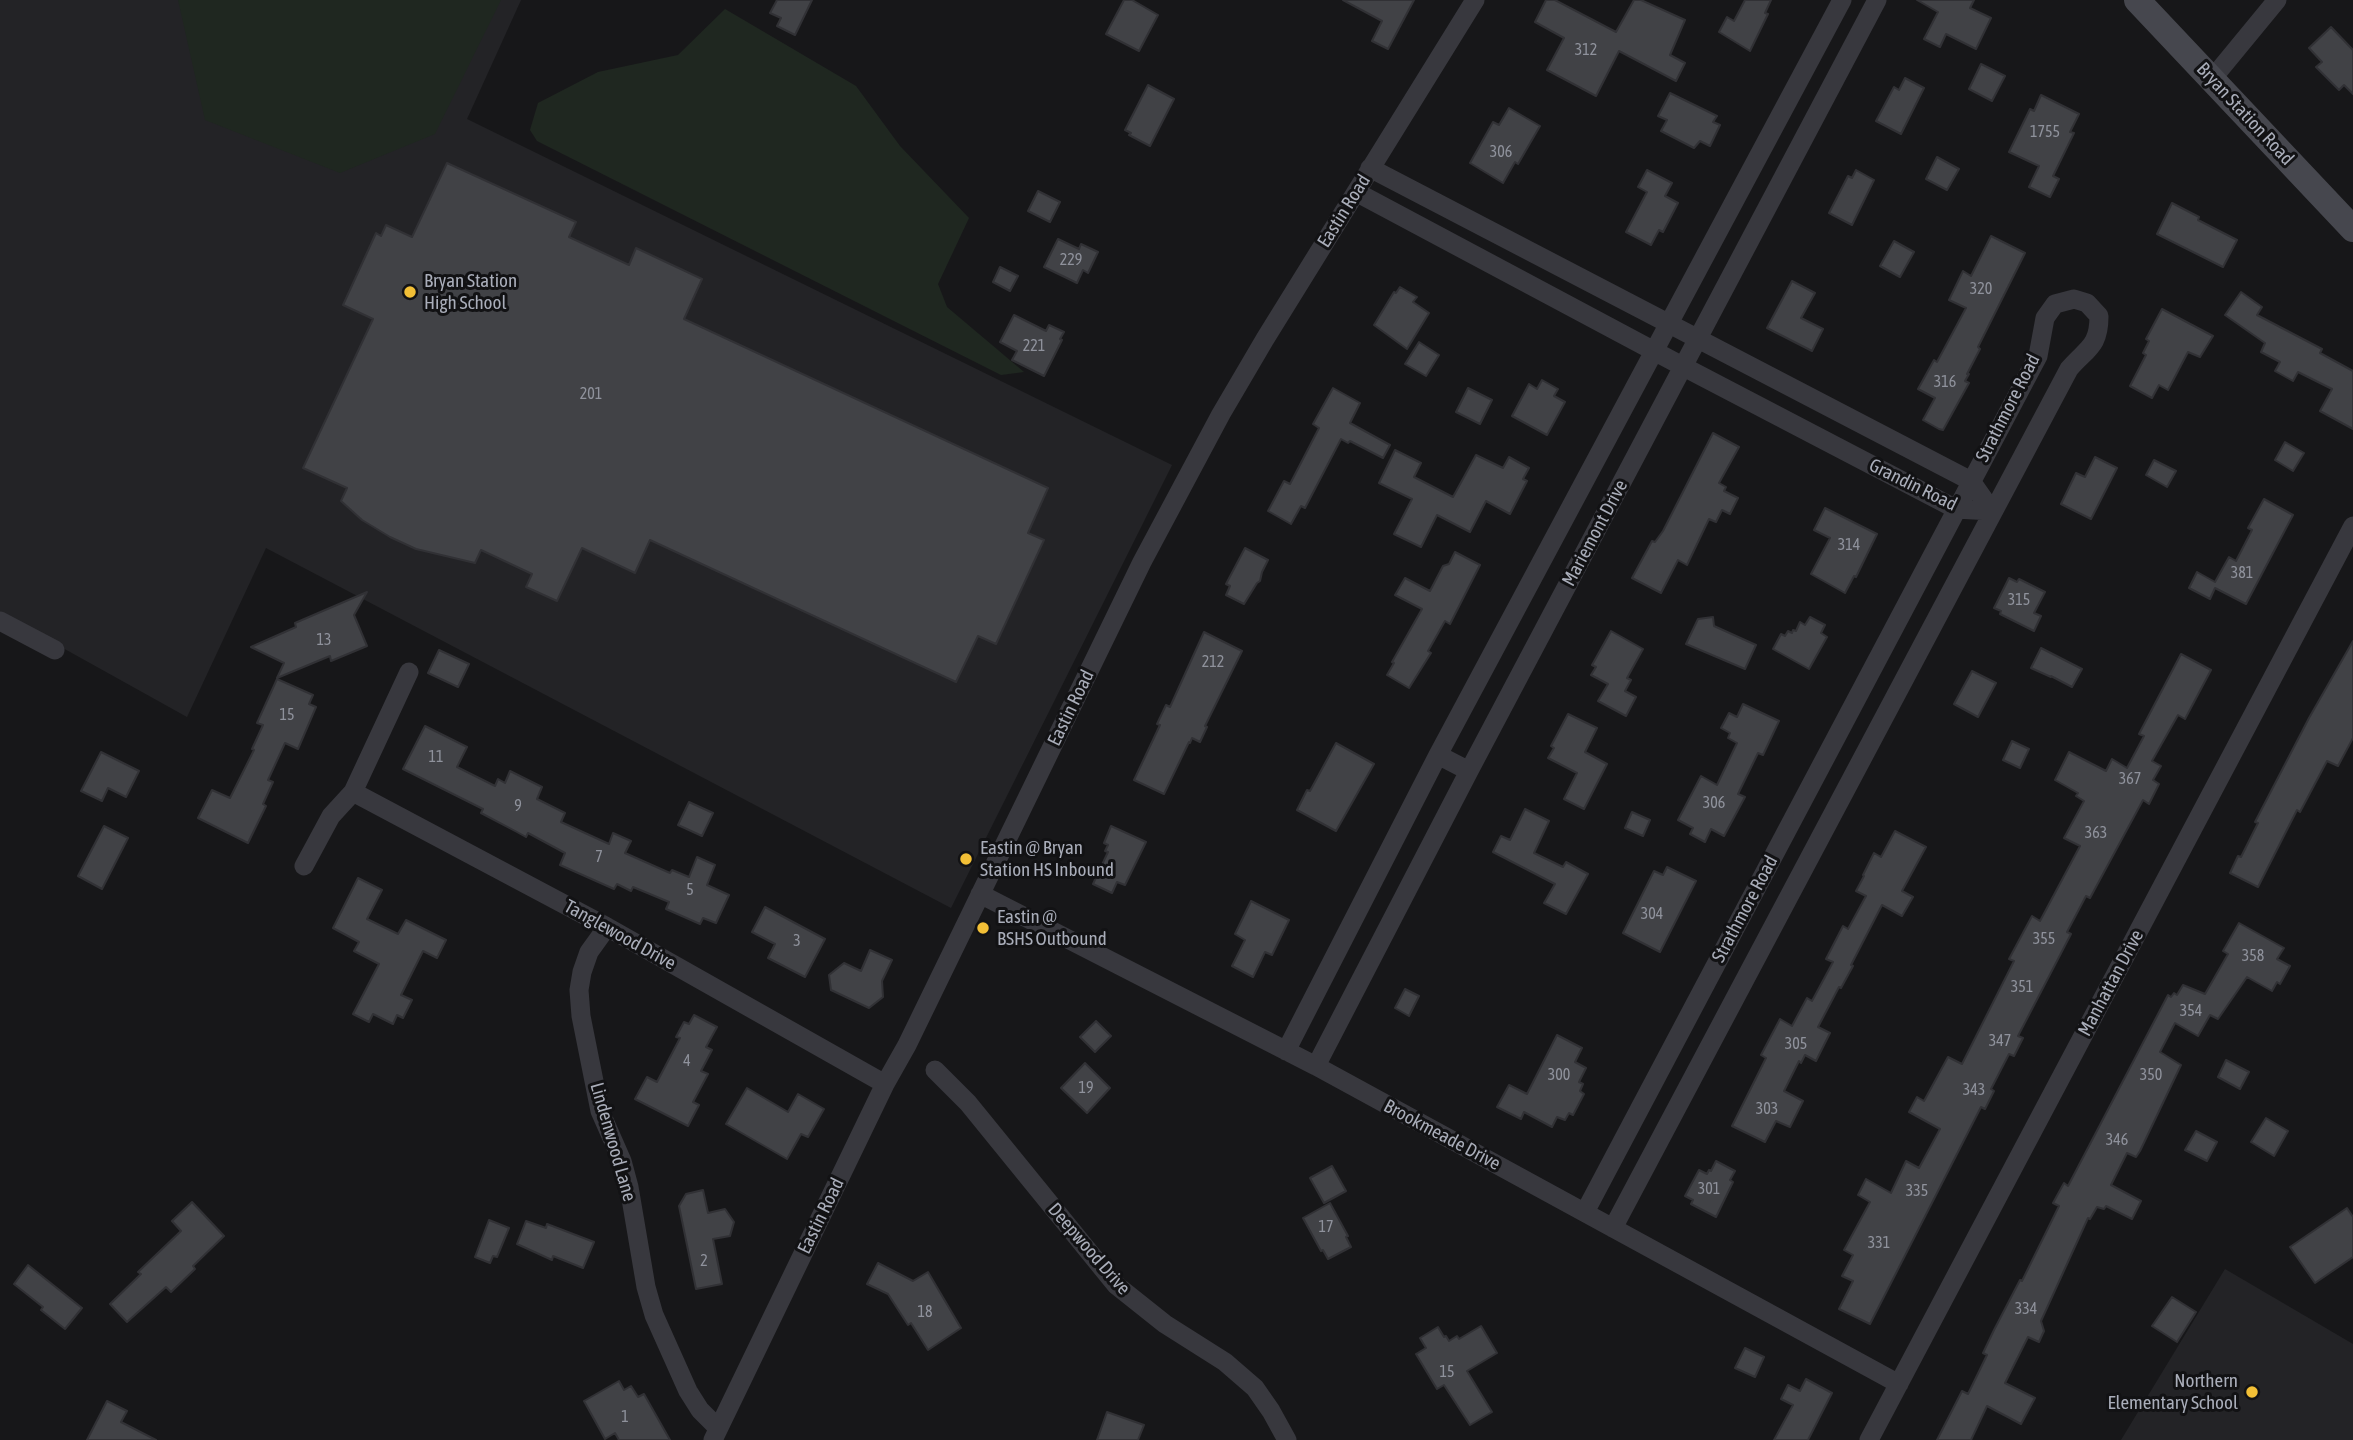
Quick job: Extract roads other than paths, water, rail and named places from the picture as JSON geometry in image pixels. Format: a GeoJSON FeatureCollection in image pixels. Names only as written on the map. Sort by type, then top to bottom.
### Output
{"type":"FeatureCollection","features":[{"type":"Feature","properties":{"kind":"main road","name":"Bryan Station Road"},"geometry":{"type":"LineString","coordinates":[[2137,0],[2353,229]]}},
{"type":"Feature","properties":{"kind":"street","name":"Eastin Road"},"geometry":{"type":"LineString","coordinates":[[715,1434],[1142,562],[1221,414],[1265,339],[1475,0]]}},
{"type":"Feature","properties":{"kind":"street","name":"Mariemont Drive"},"geometry":{"type":"LineString","coordinates":[[1286,1051],[1438,755],[1842,0]]}},
{"type":"Feature","properties":{"kind":"street","name":"Mariemont Drive"},"geometry":{"type":"LineString","coordinates":[[1316,1066],[1877,0]]}},
{"type":"Feature","properties":{"kind":"street"},"geometry":{"type":"LineString","coordinates":[[2212,79],[2277,0]]}},
{"type":"Feature","properties":{"kind":"street","name":"Grandin Road"},"geometry":{"type":"LineString","coordinates":[[1370,168],[1971,481],[1992,511]]}},
{"type":"Feature","properties":{"kind":"street","name":"Grandin Road"},"geometry":{"type":"LineString","coordinates":[[1356,192],[1956,509],[1992,511]]}},
{"type":"Feature","properties":{"kind":"street","name":"Strathmore Road"},"geometry":{"type":"LineString","coordinates":[[1585,1212],[2038,356],[2045,318],[2056,304],[2074,299],[2087,303],[2099,316],[2099,331],[2093,346],[2080,355],[2069,369],[1614,1228]]}},
{"type":"Feature","properties":{"kind":"street","name":"Manhattan Drive"},"geometry":{"type":"LineString","coordinates":[[1869,1440],[2353,526]]}},
{"type":"Feature","properties":{"kind":"street"},"geometry":{"type":"LineString","coordinates":[[0,621],[55,650]]}},
{"type":"Feature","properties":{"kind":"street"},"geometry":{"type":"LineString","coordinates":[[304,866],[331,816],[353,792],[409,672]]}},
{"type":"Feature","properties":{"kind":"street"},"geometry":{"type":"LineString","coordinates":[[1438,755],[1469,771]]}},
{"type":"Feature","properties":{"kind":"street","name":"Tanglewood Drive"},"geometry":{"type":"LineString","coordinates":[[353,792],[607,927],[885,1084]]}},
{"type":"Feature","properties":{"kind":"street","name":"Brookmeade Drive"},"geometry":{"type":"LineString","coordinates":[[980,894],[1316,1066],[1899,1384]]}},
{"type":"Feature","properties":{"kind":"street","name":"Lindenwood Lane"},"geometry":{"type":"LineString","coordinates":[[607,927],[589,952],[579,990],[581,1016],[600,1111],[622,1161],[629,1186],[646,1287],[654,1315],[688,1391],[715,1434]]}},
{"type":"Feature","properties":{"kind":"street","name":"Deepwood Drive"},"geometry":{"type":"LineString","coordinates":[[935,1070],[968,1102],[1116,1285],[1165,1324],[1225,1362],[1255,1388],[1287,1440]]}},
{"type":"Feature","properties":{"kind":"place","name":"Bryan Station High School"},"geometry":{"type":"Point","coordinates":[410,292]}},
{"type":"Feature","properties":{"kind":"place","name":"Eastin @ Bryan Station HS Inbound"},"geometry":{"type":"Point","coordinates":[966,859]}},
{"type":"Feature","properties":{"kind":"place","name":"Eastin @ BSHS Outbound"},"geometry":{"type":"Point","coordinates":[983,928]}},
{"type":"Feature","properties":{"kind":"place","name":"Northern Elementary School"},"geometry":{"type":"Point","coordinates":[2252,1392]}}]}
